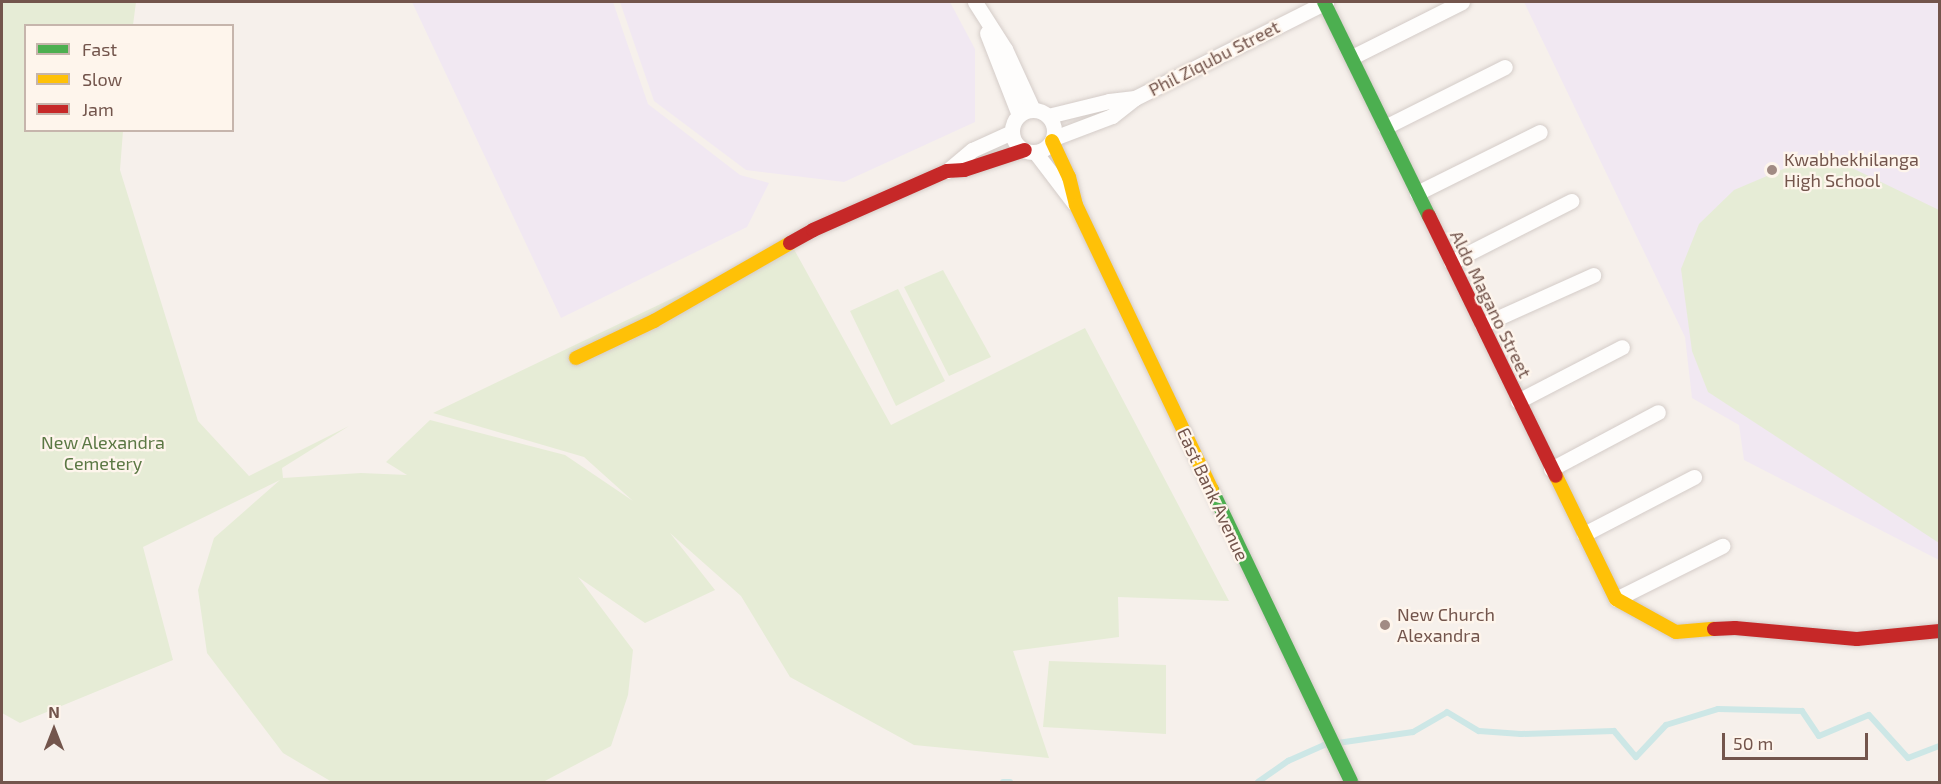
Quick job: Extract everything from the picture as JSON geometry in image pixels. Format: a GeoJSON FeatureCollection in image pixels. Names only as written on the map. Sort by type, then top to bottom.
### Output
{"type":"FeatureCollection","features":[{"type":"Feature","properties":{"kind":"street","name":"Aldo Magano Street"},"geometry":{"type":"LineString","coordinates":[[1325,2],[1616,599]]}},
{"type":"Feature","properties":{"kind":"street","name":"Phil Ziqubu Street"},"geometry":{"type":"LineString","coordinates":[[1053,140],[1112,116],[1134,98],[1325,2]]}},
{"type":"Feature","properties":{"kind":"street"},"geometry":{"type":"LineString","coordinates":[[1352,57],[1462,2]]}},
{"type":"Feature","properties":{"kind":"street"},"geometry":{"type":"LineString","coordinates":[[978,7],[1026,113]]}},
{"type":"Feature","properties":{"kind":"street"},"geometry":{"type":"LineString","coordinates":[[1385,127],[1505,67]]}},
{"type":"Feature","properties":{"kind":"street","name":"Phil Ziqubu Street"},"geometry":{"type":"LineString","coordinates":[[1048,116],[1109,101],[1134,98]]}},
{"type":"Feature","properties":{"kind":"street"},"geometry":{"type":"LineString","coordinates":[[947,171],[964,170],[1048,147],[1053,140],[1053,122],[1048,116],[1026,113]]}},
{"type":"Feature","properties":{"kind":"street"},"geometry":{"type":"LineString","coordinates":[[576,358],[654,321],[813,230],[947,171],[972,150],[1012,132],[1026,113]]}},
{"type":"Feature","properties":{"kind":"street"},"geometry":{"type":"LineString","coordinates":[[1012,132],[1014,139],[1030,151]]}},
{"type":"Feature","properties":{"kind":"street"},"geometry":{"type":"LineString","coordinates":[[1417,193],[1540,132]]}},
{"type":"Feature","properties":{"kind":"street","name":"East Bank Avenue"},"geometry":{"type":"LineString","coordinates":[[1053,140],[1069,177],[1076,205],[1351,783]]}},
{"type":"Feature","properties":{"kind":"street","name":"East Bank Avenue"},"geometry":{"type":"LineString","coordinates":[[1030,151],[1076,205]]}},
{"type":"Feature","properties":{"kind":"street"},"geometry":{"type":"LineString","coordinates":[[1451,262],[1571,201]]}},
{"type":"Feature","properties":{"kind":"street"},"geometry":{"type":"LineString","coordinates":[[1482,325],[1593,276]]}},
{"type":"Feature","properties":{"kind":"street"},"geometry":{"type":"LineString","coordinates":[[1518,401],[1622,347]]}},
{"type":"Feature","properties":{"kind":"street"},"geometry":{"type":"LineString","coordinates":[[1551,469],[1658,412]]}},
{"type":"Feature","properties":{"kind":"street"},"geometry":{"type":"LineString","coordinates":[[1584,534],[1694,477]]}},
{"type":"Feature","properties":{"kind":"street"},"geometry":{"type":"LineString","coordinates":[[1616,599],[1722,546]]}},
{"type":"Feature","properties":{"kind":"street"},"geometry":{"type":"LineString","coordinates":[[1616,599],[1676,632],[1735,628],[1857,639],[1940,631]]}},
{"type":"Feature","properties":{"kind":"shaded area"},"geometry":{"type":"Polygon","coordinates":[[[412,2],[613,2],[648,104],[740,175],[769,183],[747,227],[561,318],[412,2]]]}},
{"type":"Feature","properties":{"kind":"shaded area"},"geometry":{"type":"Polygon","coordinates":[[[620,2],[950,2],[975,49],[975,122],[844,182],[746,170],[654,101],[620,2]]]}},
{"type":"Feature","properties":{"kind":"shaded area","name":"Kwabhekhilanga High School"},"geometry":{"type":"Polygon","coordinates":[[[1524,2],[1939,2],[1939,560],[1744,460],[1739,425],[1692,398],[1685,337],[1524,2]]]}},
{"type":"Feature","properties":{"kind":"green space","name":"New Alexandra Cemetery"},"geometry":{"type":"Polygon","coordinates":[[[2,2],[136,2],[133,24],[24,24],[24,132],[123,132],[120,170],[198,421],[249,476],[349,426],[282,468],[283,478],[361,473],[407,475],[386,462],[430,420],[565,455],[633,501],[584,457],[433,413],[790,242],[891,425],[1085,328],[1229,601],[1118,597],[1119,637],[1013,651],[1049,758],[914,745],[790,677],[741,596],[670,533],[715,590],[645,623],[578,577],[633,650],[628,695],[611,746],[543,782],[332,782],[283,753],[207,653],[198,590],[214,538],[280,480],[143,547],[173,660],[20,723],[2,713],[2,2]]]}},
{"type":"Feature","properties":{"kind":"green space"},"geometry":{"type":"Polygon","coordinates":[[[1821,153],[1939,210],[1939,543],[1708,392],[1692,351],[1681,269],[1699,224],[1734,190],[1821,153]]]}},
{"type":"Feature","properties":{"kind":"green space"},"geometry":{"type":"Polygon","coordinates":[[[943,270],[991,357],[949,376],[904,287],[943,270]]]}},
{"type":"Feature","properties":{"kind":"green space"},"geometry":{"type":"Polygon","coordinates":[[[898,289],[945,381],[896,406],[850,311],[898,289]]]}},
{"type":"Feature","properties":{"kind":"green space"},"geometry":{"type":"Polygon","coordinates":[[[1049,661],[1166,665],[1166,734],[1043,727],[1049,661]]]}},
{"type":"Feature","properties":{"kind":"waterway"},"geometry":{"type":"LineString","coordinates":[[1258,782],[1288,761],[1324,745],[1413,732],[1447,712],[1479,731],[1521,734],[1614,731],[1636,757],[1666,725],[1718,709],[1802,711],[1819,736],[1869,715],[1908,758],[1940,746]]}},
{"type":"Feature","properties":{"kind":"waterway"},"geometry":{"type":"LineString","coordinates":[[1003,782],[1010,782]]}},
{"type":"Feature","properties":{"kind":"traffic: fast"},"geometry":{"type":"LineString","coordinates":[[1324,2],[1429,216]]}},
{"type":"Feature","properties":{"kind":"traffic: fast"},"geometry":{"type":"LineString","coordinates":[[1212,490],[1351,782]]}},
{"type":"Feature","properties":{"kind":"traffic: slow"},"geometry":{"type":"LineString","coordinates":[[1052,141],[1069,177],[1076,205],[1212,490]]}},
{"type":"Feature","properties":{"kind":"traffic: slow"},"geometry":{"type":"LineString","coordinates":[[576,358],[654,321],[790,243]]}},
{"type":"Feature","properties":{"kind":"traffic: slow"},"geometry":{"type":"LineString","coordinates":[[1556,476],[1616,599],[1676,632],[1714,629]]}},
{"type":"Feature","properties":{"kind":"traffic: jam"},"geometry":{"type":"LineString","coordinates":[[790,243],[813,230],[947,171],[964,170],[1025,150]]}},
{"type":"Feature","properties":{"kind":"traffic: jam"},"geometry":{"type":"LineString","coordinates":[[1429,216],[1556,476]]}},
{"type":"Feature","properties":{"kind":"traffic: jam"},"geometry":{"type":"LineString","coordinates":[[1714,629],[1735,628],[1857,639],[1940,631]]}},
{"type":"Feature","properties":{"kind":"place","name":"Kwabhekhilanga High School"},"geometry":{"type":"Point","coordinates":[1772,170]}},
{"type":"Feature","properties":{"kind":"place","name":"New Church Alexandra"},"geometry":{"type":"Point","coordinates":[1385,625]}}]}
